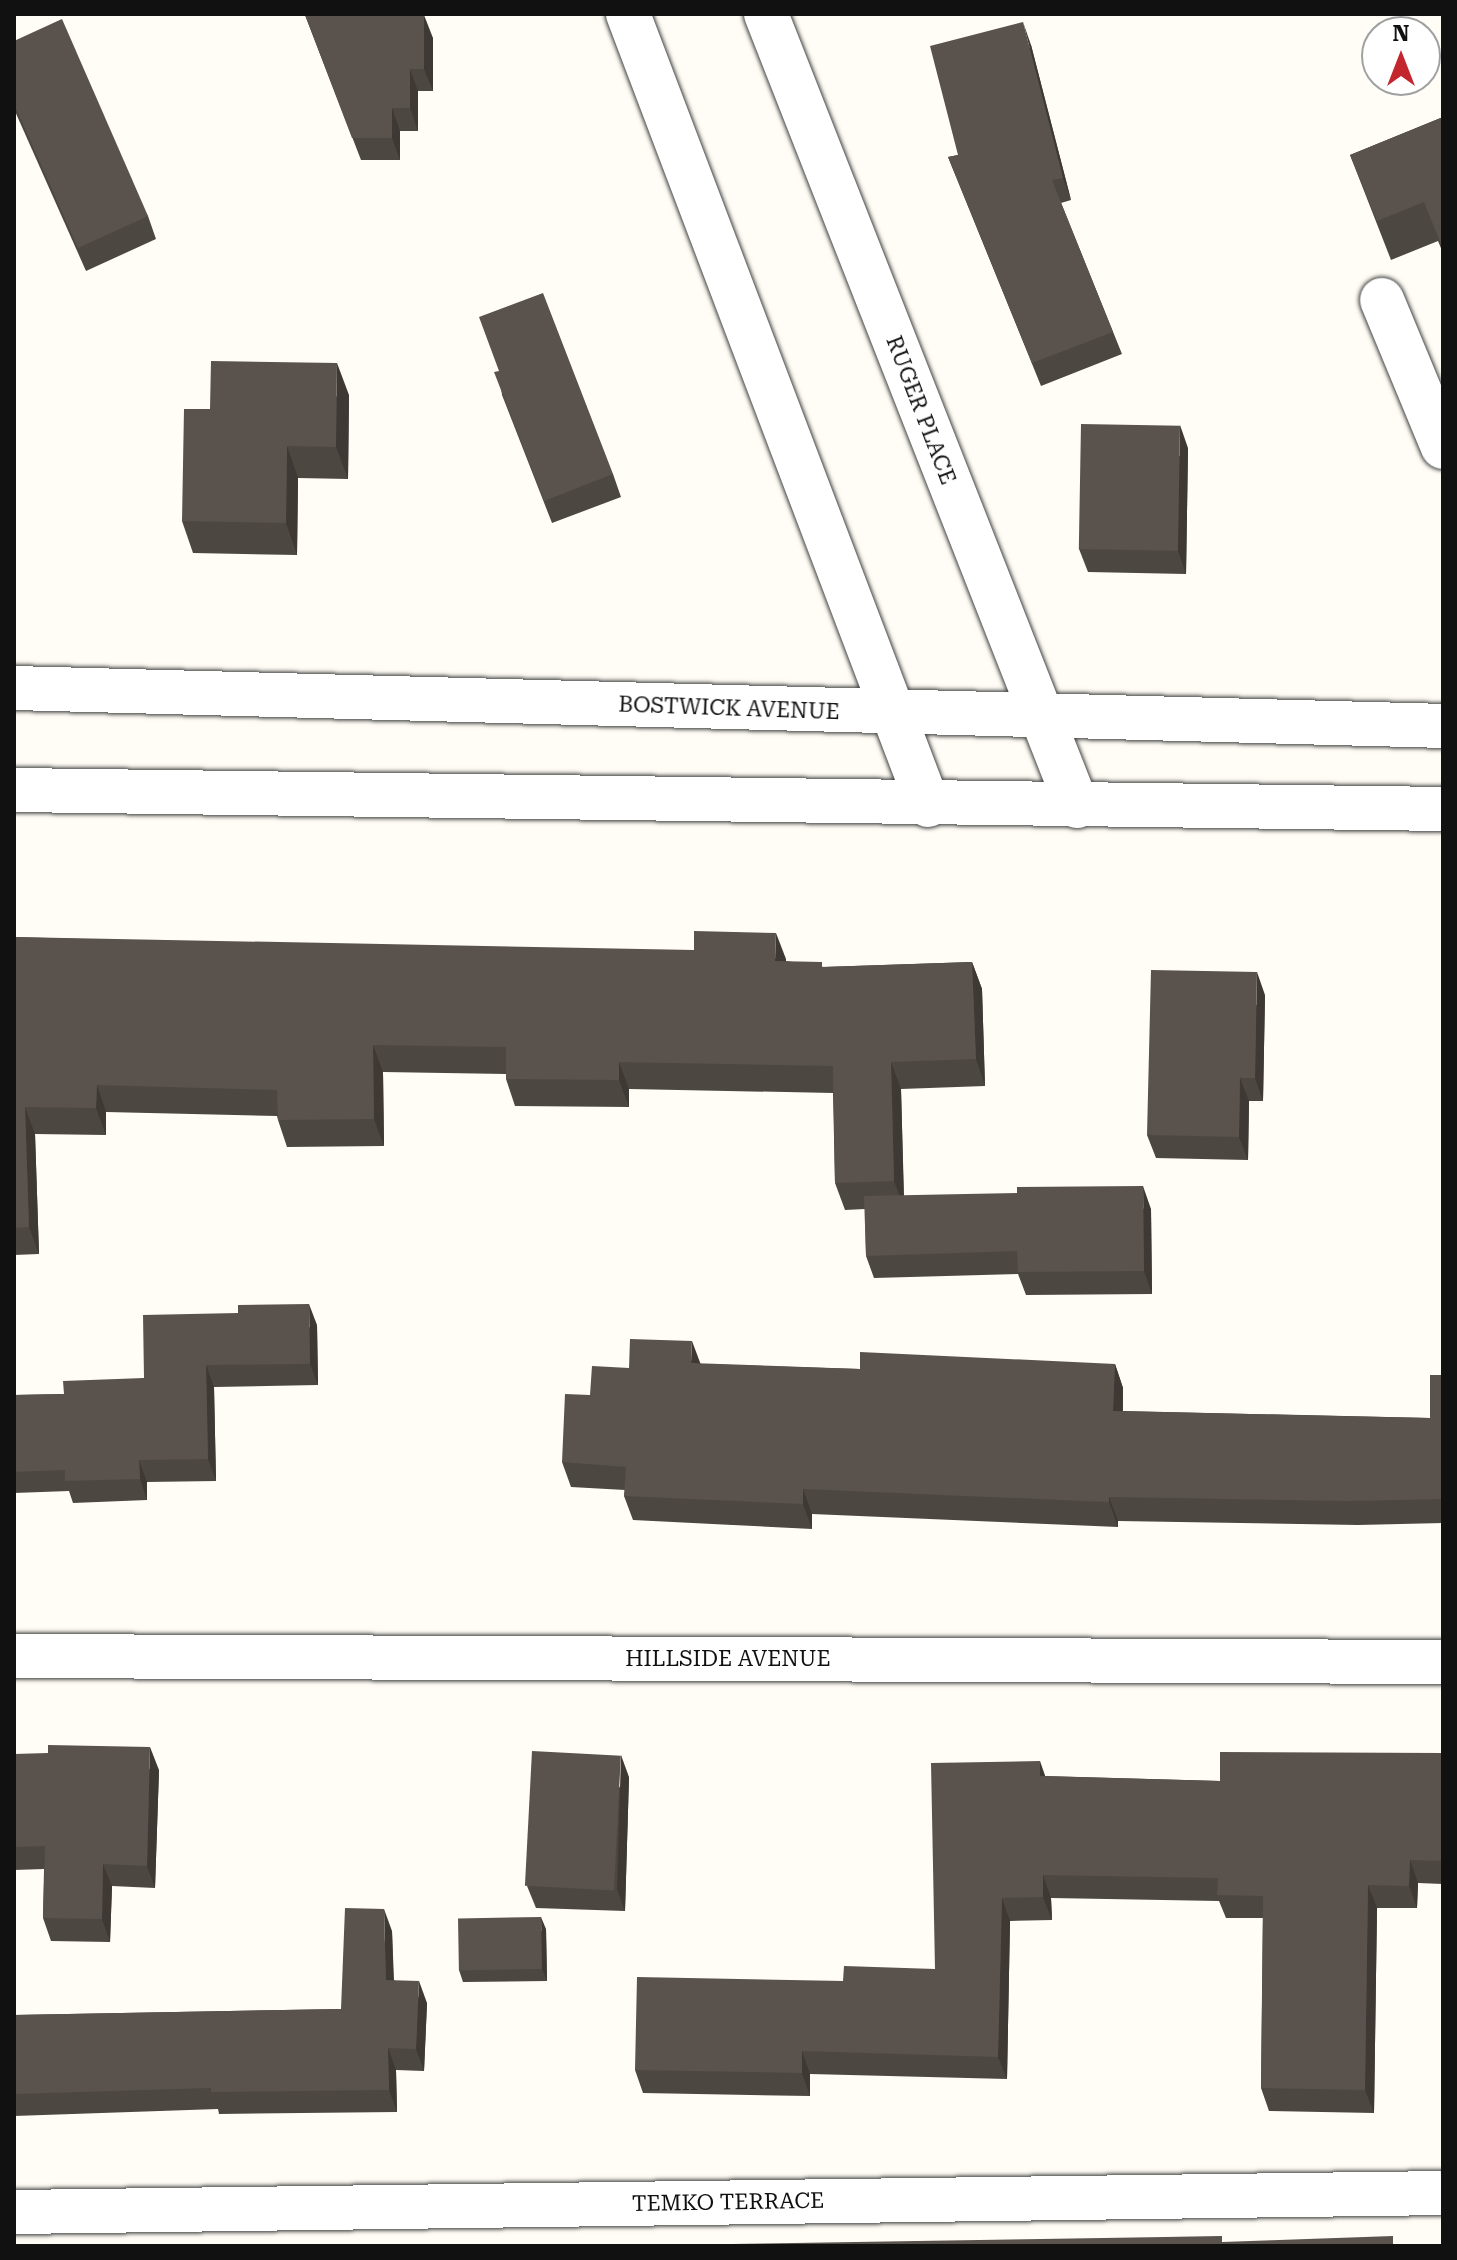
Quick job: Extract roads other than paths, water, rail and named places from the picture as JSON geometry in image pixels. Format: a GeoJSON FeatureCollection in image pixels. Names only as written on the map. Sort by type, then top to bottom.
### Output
{"type":"FeatureCollection","features":[{"type":"Feature","properties":{"kind":"street"},"geometry":{"type":"LineString","coordinates":[[628,14],[928,805]]}},
{"type":"Feature","properties":{"kind":"street","name":"RUGER PLACE"},"geometry":{"type":"LineString","coordinates":[[766,14],[1077,806]]}},
{"type":"Feature","properties":{"kind":"street"},"geometry":{"type":"LineString","coordinates":[[1382,300],[1443,447]]}},
{"type":"Feature","properties":{"kind":"street","name":"BOSTWICK AVENUE"},"geometry":{"type":"LineString","coordinates":[[14,688],[1042,718],[1443,726]]}},
{"type":"Feature","properties":{"kind":"street"},"geometry":{"type":"LineString","coordinates":[[14,790],[928,805],[1443,809]]}},
{"type":"Feature","properties":{"kind":"street","name":"HILLSIDE AVENUE"},"geometry":{"type":"LineString","coordinates":[[14,1656],[1443,1662]]}},
{"type":"Feature","properties":{"kind":"street","name":"TEMKO TERRACE"},"geometry":{"type":"LineString","coordinates":[[14,2212],[1443,2193]]}}]}
